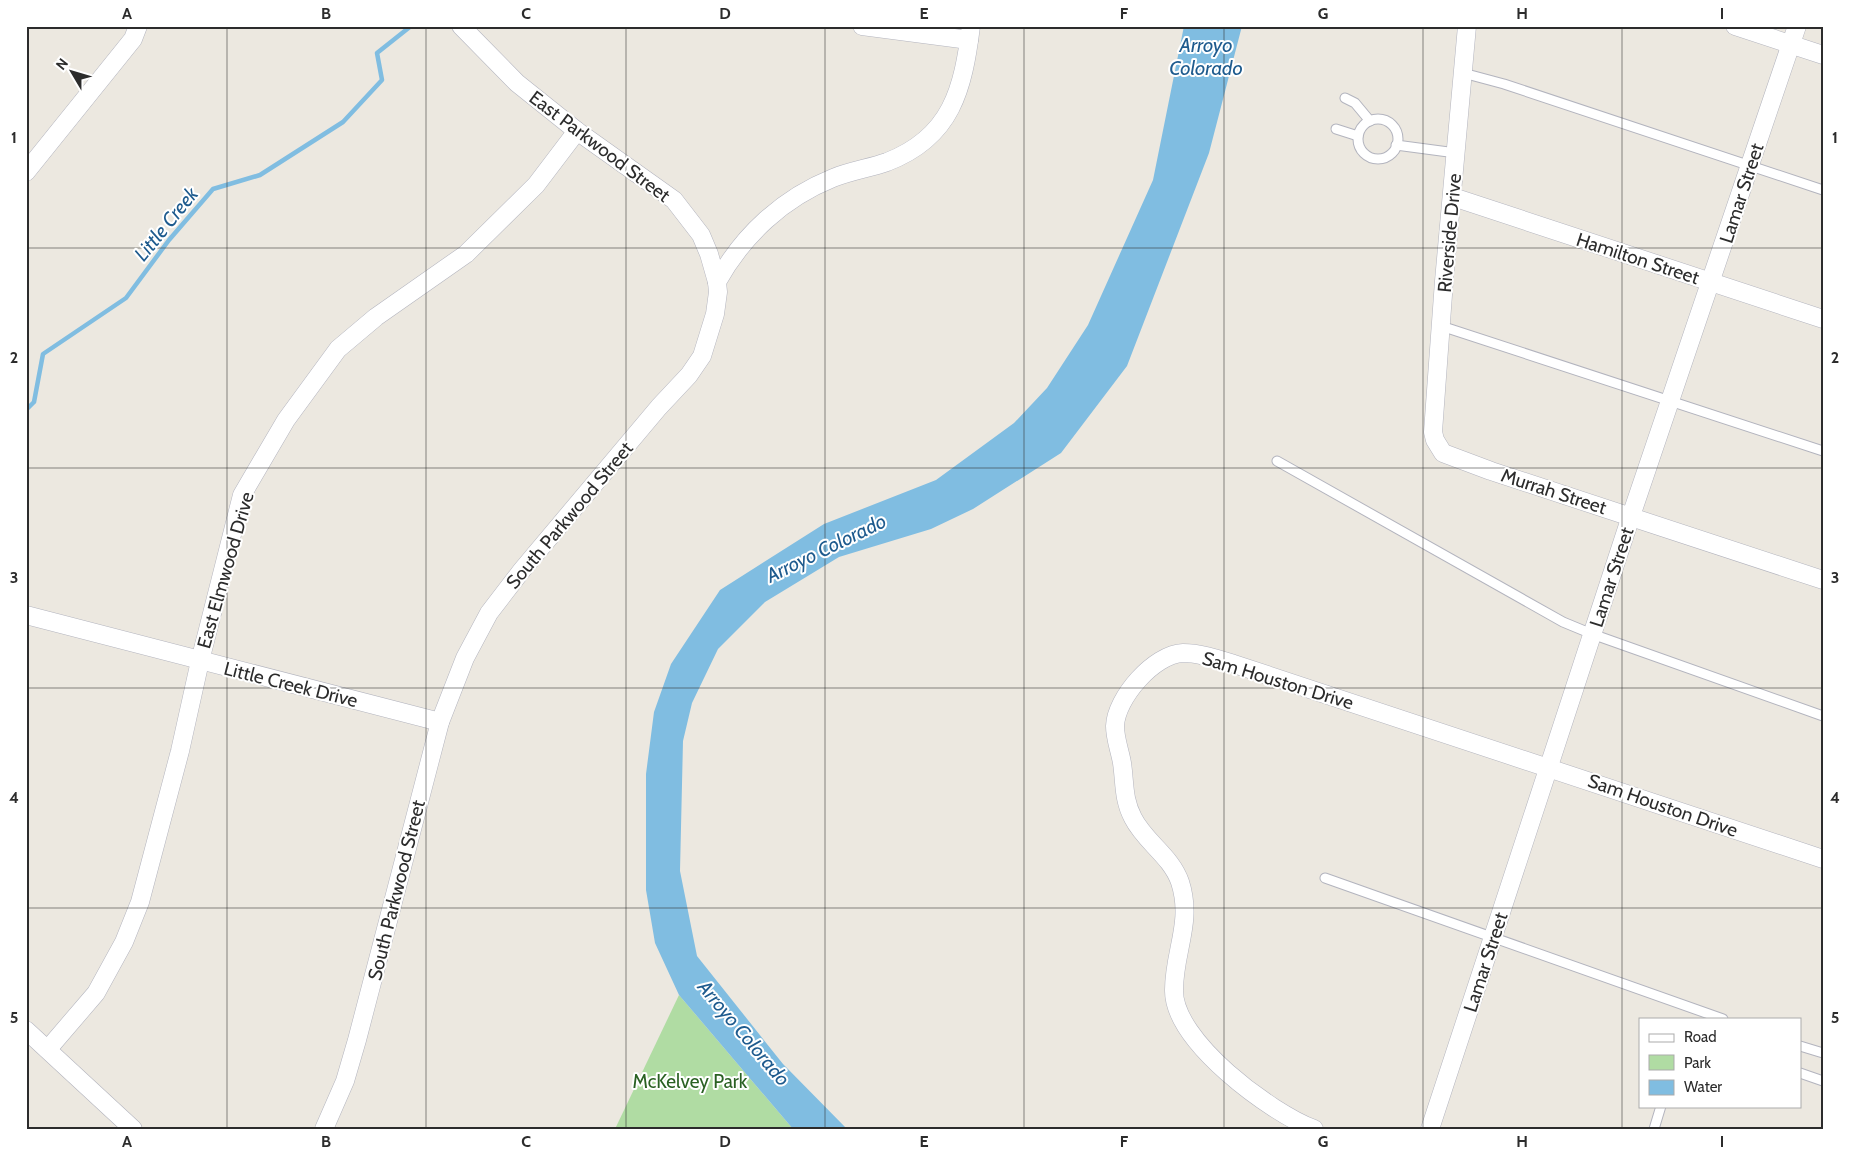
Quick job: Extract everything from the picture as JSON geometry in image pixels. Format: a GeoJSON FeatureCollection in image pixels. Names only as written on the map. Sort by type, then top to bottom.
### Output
{"type":"FeatureCollection","features":[{"type":"Feature","properties":{"kind":"street"},"geometry":{"type":"LineString","coordinates":[[26,172],[133,39],[138,26]]}},
{"type":"Feature","properties":{"kind":"street","name":"East Parkwood Street"},"geometry":{"type":"LineString","coordinates":[[461,26],[517,83],[577,131],[674,200],[701,235],[710,254],[717,282]]}},
{"type":"Feature","properties":{"kind":"street"},"geometry":{"type":"LineString","coordinates":[[717,282],[752,234],[771,214],[790,200],[835,177],[886,162],[910,152],[931,137],[946,118],[958,94],[970,33],[862,26]]}},
{"type":"Feature","properties":{"kind":"street","name":"Riverside Drive"},"geometry":{"type":"LineString","coordinates":[[1435,440],[1433,432],[1441,326],[1467,26]]}},
{"type":"Feature","properties":{"kind":"street"},"geometry":{"type":"LineString","coordinates":[[1735,26],[1823,55]]}},
{"type":"Feature","properties":{"kind":"street","name":"Lamar Street"},"geometry":{"type":"LineString","coordinates":[[1430,1129],[1631,516],[1797,26]]}},
{"type":"Feature","properties":{"kind":"street","name":"East Elmwood Drive"},"geometry":{"type":"LineString","coordinates":[[48,1049],[96,993],[124,942],[136,910],[180,751],[200,661],[242,495],[286,420],[338,349],[376,317],[466,254],[536,185],[577,131]]}},
{"type":"Feature","properties":{"kind":"street","name":"Hamilton Street"},"geometry":{"type":"LineString","coordinates":[[1452,197],[1823,319]]}},
{"type":"Feature","properties":{"kind":"street","name":"South Parkwood Street"},"geometry":{"type":"LineString","coordinates":[[324,1129],[345,1081],[440,722],[465,658],[489,613],[522,570],[659,406],[689,375],[702,356],[716,314],[717,282]]}},
{"type":"Feature","properties":{"kind":"street","name":"Murrah Street"},"geometry":{"type":"LineString","coordinates":[[1435,440],[1442,453],[1823,580]]}},
{"type":"Feature","properties":{"kind":"street","name":"Little Creek Drive"},"geometry":{"type":"LineString","coordinates":[[26,615],[440,722]]}},
{"type":"Feature","properties":{"kind":"street","name":"Sam Houston Drive"},"geometry":{"type":"LineString","coordinates":[[1314,1129],[1277,1111],[1235,1080],[1200,1044],[1187,1026],[1179,1010],[1174,993],[1174,976],[1186,920],[1184,899],[1179,880],[1170,862],[1142,833],[1126,802],[1115,725],[1119,708],[1127,692],[1138,679],[1165,658],[1181,653],[1200,654],[1548,766],[1823,859]]}},
{"type":"Feature","properties":{"kind":"street"},"geometry":{"type":"LineString","coordinates":[[26,1030],[133,1129]]}},
{"type":"Feature","properties":{"kind":"lane"},"geometry":{"type":"LineString","coordinates":[[1463,73],[1504,84],[1823,190]]}},
{"type":"Feature","properties":{"kind":"lane"},"geometry":{"type":"LineString","coordinates":[[1344,98],[1355,103],[1370,121]]}},
{"type":"Feature","properties":{"kind":"lane"},"geometry":{"type":"LineString","coordinates":[[1382,120],[1393,126],[1396,132],[1396,145],[1389,155],[1376,159],[1364,154],[1358,142],[1358,136],[1364,124],[1370,121],[1382,120]]}},
{"type":"Feature","properties":{"kind":"lane"},"geometry":{"type":"LineString","coordinates":[[1336,129],[1358,136]]}},
{"type":"Feature","properties":{"kind":"lane"},"geometry":{"type":"LineString","coordinates":[[1396,145],[1456,153]]}},
{"type":"Feature","properties":{"kind":"lane"},"geometry":{"type":"LineString","coordinates":[[1441,326],[1823,451]]}},
{"type":"Feature","properties":{"kind":"lane"},"geometry":{"type":"LineString","coordinates":[[1277,461],[1563,622],[1823,716]]}},
{"type":"Feature","properties":{"kind":"lane"},"geometry":{"type":"LineString","coordinates":[[1325,878],[1721,1018]]}},
{"type":"Feature","properties":{"kind":"lane"},"geometry":{"type":"LineString","coordinates":[[1802,1047],[1823,1053]]}},
{"type":"Feature","properties":{"kind":"lane"},"geometry":{"type":"LineString","coordinates":[[1802,1074],[1823,1081]]}},
{"type":"Feature","properties":{"kind":"lane"},"geometry":{"type":"LineString","coordinates":[[1654,1129],[1660,1108]]}},
{"type":"Feature","properties":{"kind":"green space","name":"McKelvey Park"},"geometry":{"type":"Polygon","coordinates":[[[679,995],[793,1129],[615,1129],[679,995]]]}},
{"type":"Feature","properties":{"kind":"water","name":"Arroyo Colorado"},"geometry":{"type":"Polygon","coordinates":[[[1184,26],[1242,26],[1209,153],[1127,366],[1061,453],[973,509],[931,529],[839,557],[765,602],[718,649],[692,703],[683,741],[680,871],[697,956],[783,1064],[847,1129],[793,1129],[679,995],[655,943],[646,890],[646,774],[654,712],[671,664],[720,590],[824,524],[936,480],[1014,423],[1047,388],[1088,325],[1153,180],[1184,26]]]}},
{"type":"Feature","properties":{"kind":"waterway","name":"Little Creek"},"geometry":{"type":"LineString","coordinates":[[26,410],[34,402],[43,354],[126,298],[169,240],[213,189],[260,175],[343,122],[382,80],[377,53],[411,26]]}}]}
